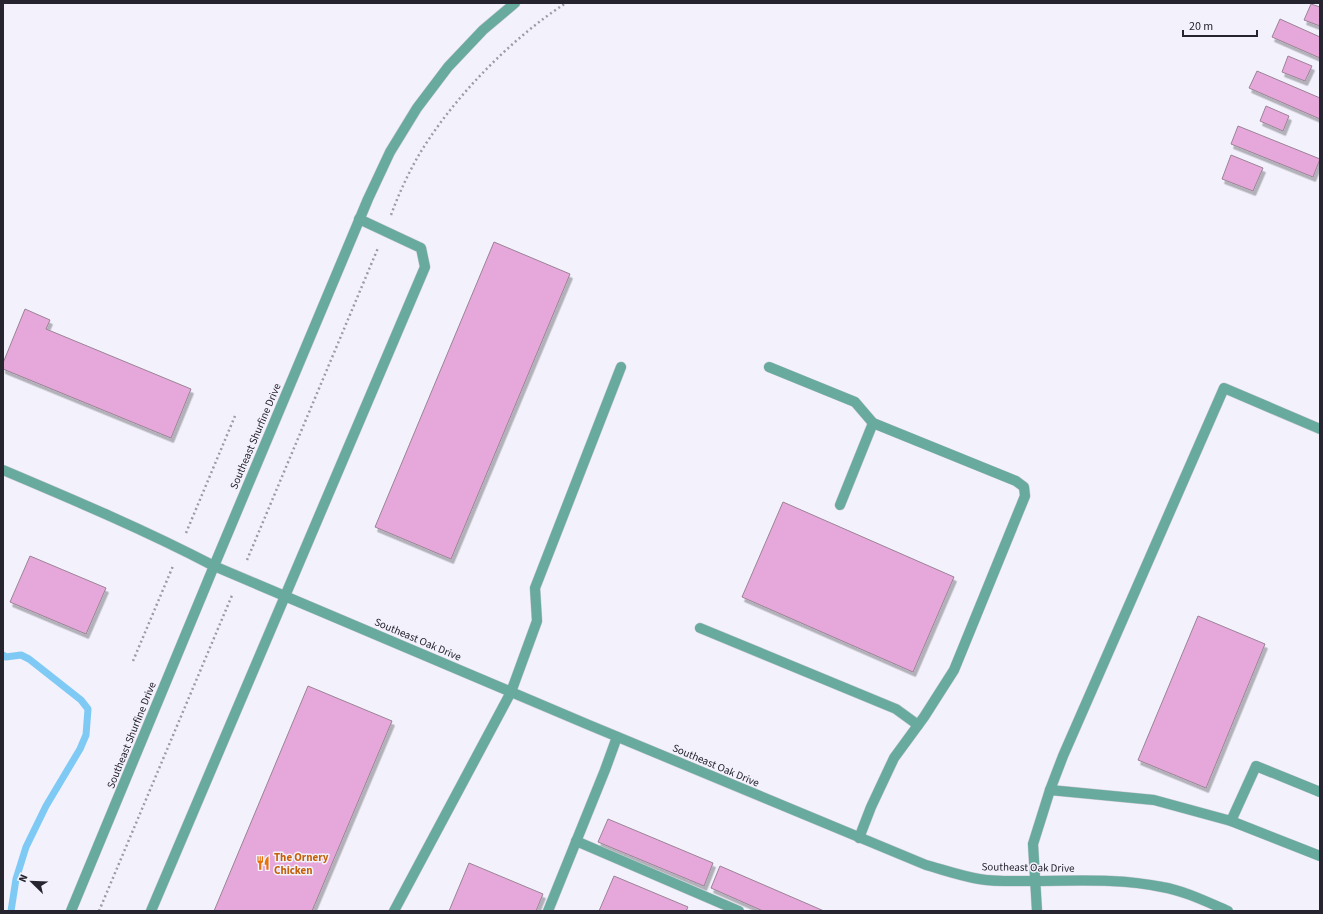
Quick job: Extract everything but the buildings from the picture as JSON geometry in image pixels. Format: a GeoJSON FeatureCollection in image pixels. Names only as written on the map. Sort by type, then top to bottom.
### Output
{"type":"FeatureCollection","features":[{"type":"Feature","properties":{"kind":"street","name":"Southeast Shurfine Drive"},"geometry":{"type":"LineString","coordinates":[[75,910],[214,566],[360,219],[390,152],[417,108],[453,62],[483,30],[514,3]]}},
{"type":"Feature","properties":{"kind":"street"},"geometry":{"type":"LineString","coordinates":[[152,911],[284,596],[425,268],[421,248],[360,219]]}},
{"type":"Feature","properties":{"kind":"street"},"geometry":{"type":"LineString","coordinates":[[394,911],[512,692],[537,621],[535,588],[622,367]]}},
{"type":"Feature","properties":{"kind":"street"},"geometry":{"type":"LineString","coordinates":[[769,367],[855,402],[873,423],[1016,481],[1024,487],[1025,496],[954,670],[918,725],[894,758],[859,838]]}},
{"type":"Feature","properties":{"kind":"street"},"geometry":{"type":"LineString","coordinates":[[1037,911],[1034,881],[1033,844],[1050,790],[1066,748],[1224,388],[1320,430]]}},
{"type":"Feature","properties":{"kind":"street"},"geometry":{"type":"LineString","coordinates":[[840,505],[873,423]]}},
{"type":"Feature","properties":{"kind":"street","name":"Southeast Oak Drive"},"geometry":{"type":"LineString","coordinates":[[3,470],[79,502],[180,548],[214,566],[284,596],[617,737],[926,865],[954,874],[979,879],[1034,881],[1097,880],[1141,883],[1184,893],[1228,911]]}},
{"type":"Feature","properties":{"kind":"street"},"geometry":{"type":"LineString","coordinates":[[700,628],[896,709],[918,725]]}},
{"type":"Feature","properties":{"kind":"street"},"geometry":{"type":"LineString","coordinates":[[550,910],[617,737]]}},
{"type":"Feature","properties":{"kind":"street"},"geometry":{"type":"LineString","coordinates":[[1230,821],[1256,766],[1320,792]]}},
{"type":"Feature","properties":{"kind":"street"},"geometry":{"type":"LineString","coordinates":[[1050,790],[1154,800],[1230,821],[1320,856]]}},
{"type":"Feature","properties":{"kind":"street"},"geometry":{"type":"LineString","coordinates":[[576,841],[739,911]]}},
{"type":"Feature","properties":{"kind":"path"},"geometry":{"type":"LineString","coordinates":[[99,911],[240,577],[403,184],[417,159],[443,120],[491,64],[524,33],[566,3]]}},
{"type":"Feature","properties":{"kind":"waterway"},"geometry":{"type":"LineString","coordinates":[[3,655],[6,657],[21,655],[29,659],[81,700],[88,709],[86,735],[80,749],[46,806],[26,847],[16,879],[11,911]]}},
{"type":"Feature","properties":{"kind":"place","name":"The Ornery Chicken"},"geometry":{"type":"Point","coordinates":[263,863]}}]}
